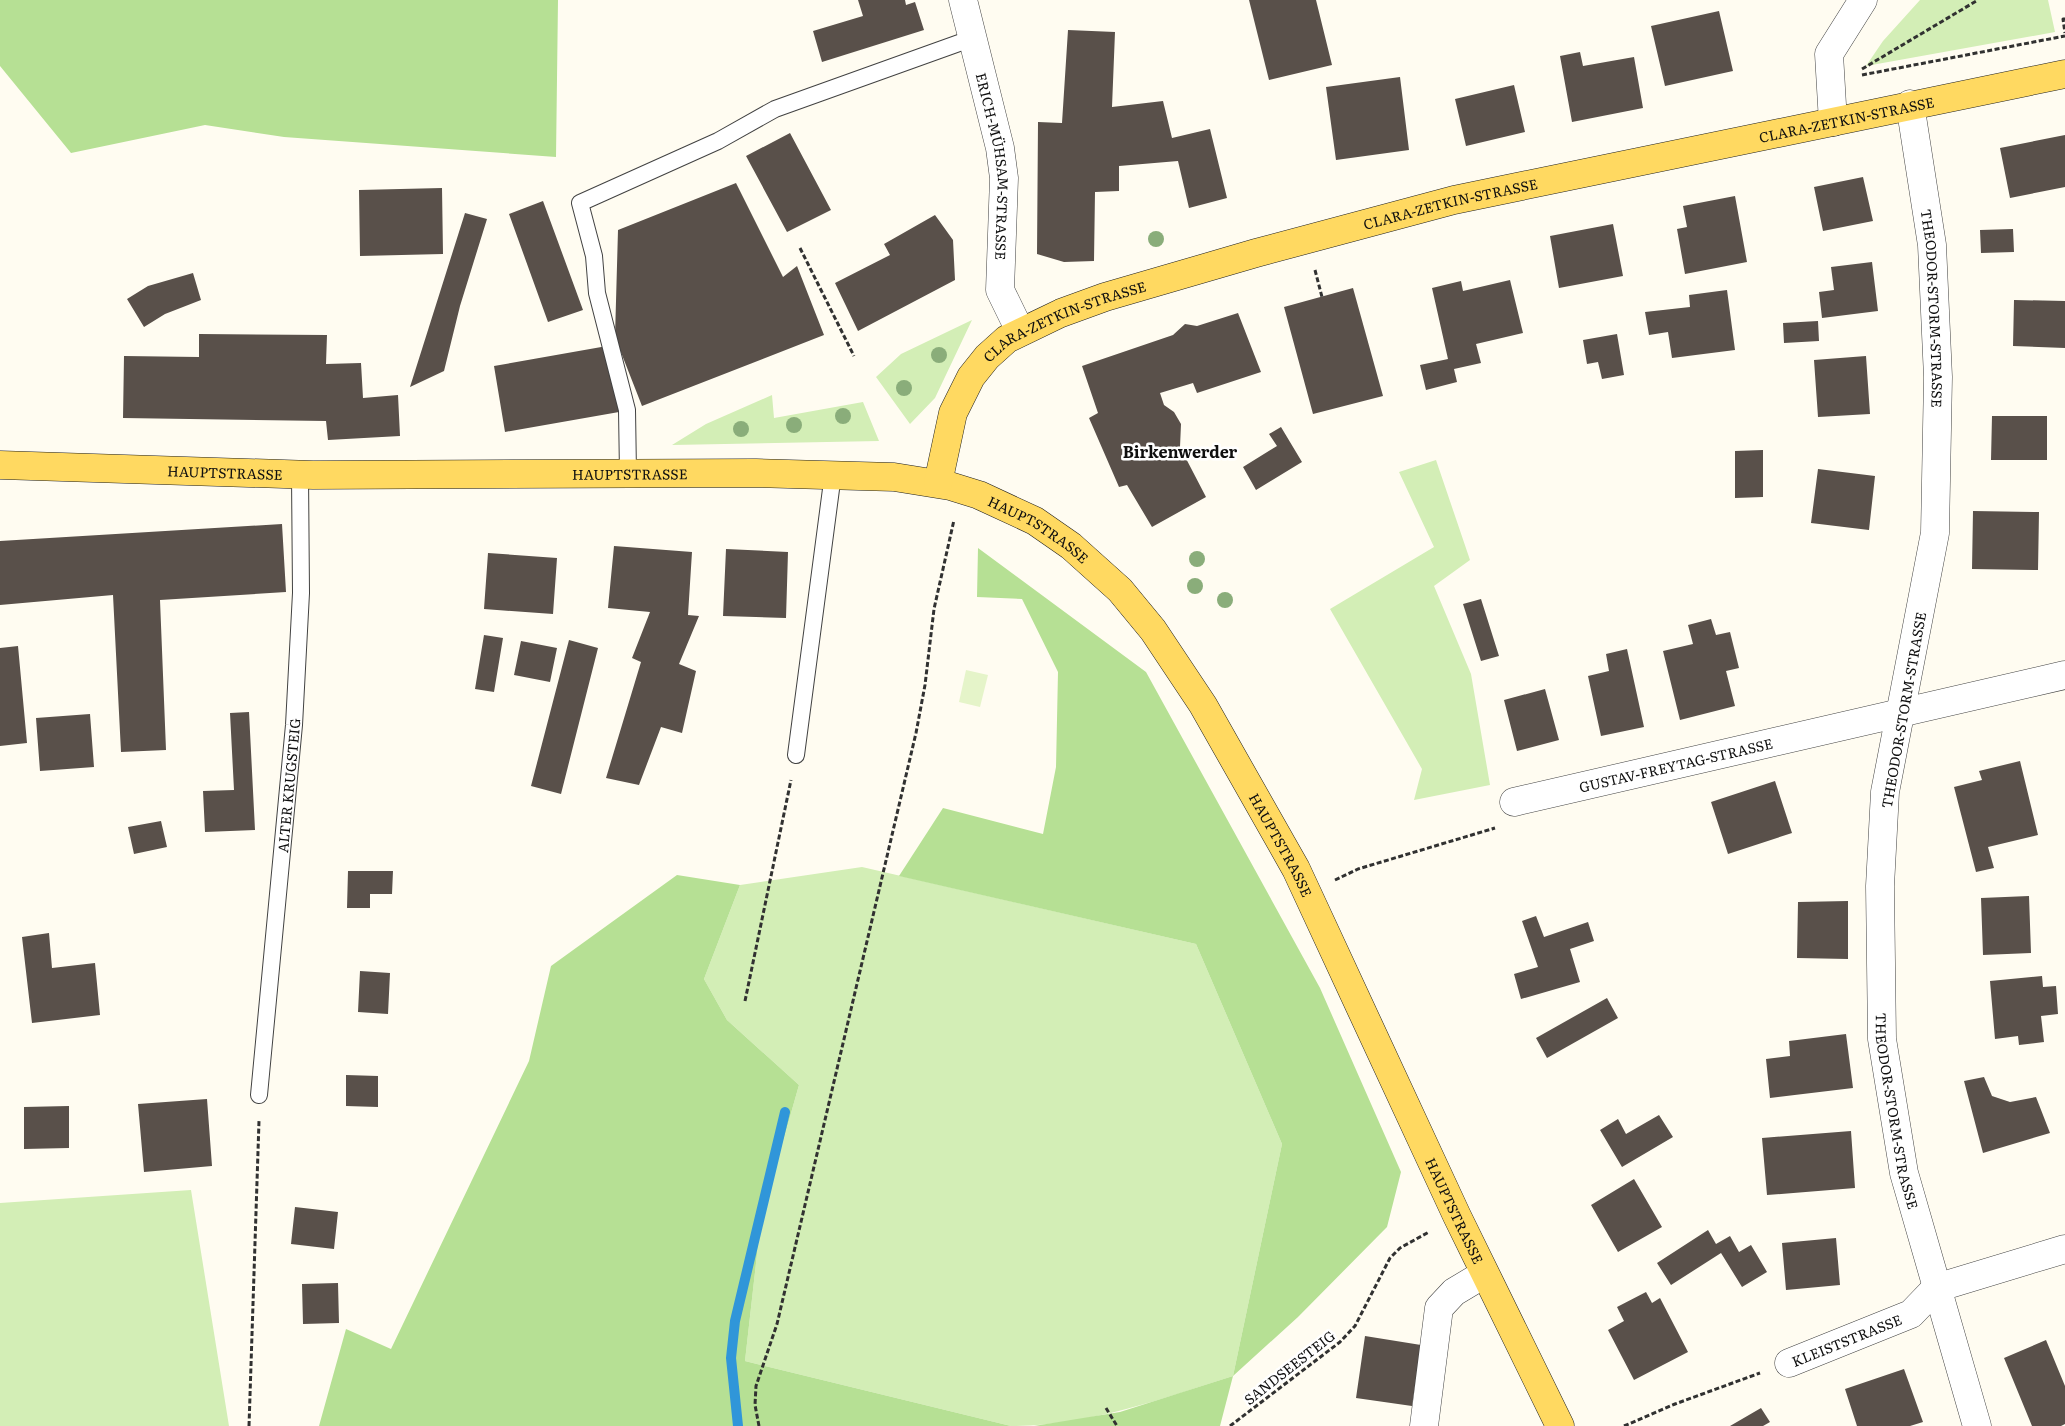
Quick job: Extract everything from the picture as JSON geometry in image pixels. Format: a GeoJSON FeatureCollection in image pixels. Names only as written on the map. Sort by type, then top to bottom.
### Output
{"type":"FeatureCollection","features":[{"type":"Feature","properties":{"kind":"main road","name":"CLARA-ZETKIN-STRASSE"},"geometry":{"type":"LineString","coordinates":[[950,486],[947,436],[964,388],[996,348],[1020,331],[1061,312],[1256,252],[1454,200],[1833,122],[1910,104],[2065,74]]}},
{"type":"Feature","properties":{"kind":"main road","name":"HAUPTSTRASSE"},"geometry":{"type":"LineString","coordinates":[[0,465],[300,475],[833,474],[894,477],[950,486],[1017,512],[1057,535],[1110,579],[1140,613],[1203,705],[1296,869],[1484,1274],[1560,1426]]}},
{"type":"Feature","properties":{"kind":"street","name":"ERICH-MÜHSAM-STRASSE"},"geometry":{"type":"LineString","coordinates":[[963,0],[1000,148],[1004,178],[1000,290],[1020,331]]}},
{"type":"Feature","properties":{"kind":"street"},"geometry":{"type":"LineString","coordinates":[[1833,122],[1829,54],[1863,0]]}},
{"type":"Feature","properties":{"kind":"street","name":"THEODOR-STORM-STRASSE"},"geometry":{"type":"LineString","coordinates":[[1910,104],[1932,244],[1938,377],[1936,513],[1935,533],[1885,792],[1880,886],[1882,1039],[1904,1173],[1977,1426]]}},
{"type":"Feature","properties":{"kind":"street","name":"GUSTAV-FREYTAG-STRASSE"},"geometry":{"type":"LineString","coordinates":[[1514,802],[2065,675]]}},
{"type":"Feature","properties":{"kind":"street","name":"KLEISTSTRASSE"},"geometry":{"type":"LineString","coordinates":[[1789,1363],[1911,1314],[1936,1288],[2065,1249]]}},
{"type":"Feature","properties":{"kind":"street"},"geometry":{"type":"LineString","coordinates":[[1424,1426],[1439,1308],[1454,1292],[1484,1274]]}},
{"type":"Feature","properties":{"kind":"lane"},"geometry":{"type":"LineString","coordinates":[[628,474],[627,410],[597,294],[594,256],[580,203],[718,141],[775,109],[973,38]]}},
{"type":"Feature","properties":{"kind":"lane"},"geometry":{"type":"LineString","coordinates":[[796,755],[833,474]]}},
{"type":"Feature","properties":{"kind":"lane","name":"ALTER KRUGSTEIG"},"geometry":{"type":"LineString","coordinates":[[259,1095],[294,725],[301,593],[300,475]]}},
{"type":"Feature","properties":{"kind":"path"},"geometry":{"type":"LineString","coordinates":[[1978,0],[1866,66],[1856,76],[2065,34],[2063,20],[2065,19]]}},
{"type":"Feature","properties":{"kind":"path"},"geometry":{"type":"LineString","coordinates":[[800,248],[854,356]]}},
{"type":"Feature","properties":{"kind":"path"},"geometry":{"type":"LineString","coordinates":[[759,1426],[756,1386],[777,1324],[887,860],[923,694],[942,565],[950,486]]}},
{"type":"Feature","properties":{"kind":"path"},"geometry":{"type":"LineString","coordinates":[[745,1001],[796,755]]}},
{"type":"Feature","properties":{"kind":"path"},"geometry":{"type":"LineString","coordinates":[[1307,894],[1358,869],[1501,826],[1514,802]]}},
{"type":"Feature","properties":{"kind":"path"},"geometry":{"type":"LineString","coordinates":[[249,1426],[259,1095]]}},
{"type":"Feature","properties":{"kind":"path","name":"SANDSEESTEIG"},"geometry":{"type":"LineString","coordinates":[[1230,1426],[1340,1342],[1355,1326],[1386,1265],[1395,1252],[1457,1216]]}},
{"type":"Feature","properties":{"kind":"path","name":"KLEISTSTRASSE"},"geometry":{"type":"LineString","coordinates":[[1624,1426],[1675,1404],[1789,1363]]}},
{"type":"Feature","properties":{"kind":"path"},"geometry":{"type":"LineString","coordinates":[[1106,1408],[1117,1426]]}},
{"type":"Feature","properties":{"kind":"green space"},"geometry":{"type":"Polygon","coordinates":[[[0,0],[558,0],[556,157],[284,137],[205,125],[71,153],[0,66],[0,0]]]}},
{"type":"Feature","properties":{"kind":"green space"},"geometry":{"type":"Polygon","coordinates":[[[1920,0],[2048,0],[2055,32],[1866,66],[1883,41],[1920,0]]]}},
{"type":"Feature","properties":{"kind":"green space"},"geometry":{"type":"Polygon","coordinates":[[[972,320],[935,398],[910,424],[876,377],[901,354],[972,320]]]}},
{"type":"Feature","properties":{"kind":"green space"},"geometry":{"type":"Polygon","coordinates":[[[772,395],[774,418],[863,402],[879,441],[672,445],[706,424],[772,395]]]}},
{"type":"Feature","properties":{"kind":"green space"},"geometry":{"type":"Polygon","coordinates":[[[1436,460],[1470,560],[1434,586],[1471,674],[1490,785],[1414,800],[1422,769],[1330,609],[1434,547],[1399,472],[1436,460]]]}},
{"type":"Feature","properties":{"kind":"green space"},"geometry":{"type":"Polygon","coordinates":[[[978,548],[1146,672],[1320,988],[1401,1172],[1387,1227],[1298,1317],[1233,1376],[1282,1144],[1196,944],[899,876],[943,808],[1043,834],[1056,767],[1058,672],[1022,599],[977,597],[978,548]]]}},
{"type":"Feature","properties":{"kind":"green space"},"geometry":{"type":"Polygon","coordinates":[[[966,670],[988,675],[980,707],[959,702],[966,670]]]}},
{"type":"Feature","properties":{"kind":"green space"},"geometry":{"type":"Polygon","coordinates":[[[862,867],[1196,944],[1282,1144],[1233,1376],[1124,1410],[1040,1425],[1011,1426],[745,1361],[761,1219],[799,1085],[727,1020],[704,979],[740,885],[862,867]]]}},
{"type":"Feature","properties":{"kind":"green space"},"geometry":{"type":"Polygon","coordinates":[[[677,875],[740,885],[704,979],[727,1020],[799,1085],[761,1219],[745,1361],[1011,1426],[319,1426],[346,1329],[391,1349],[529,1061],[551,966],[677,875]]]}},
{"type":"Feature","properties":{"kind":"green space"},"geometry":{"type":"Polygon","coordinates":[[[191,1190],[229,1426],[0,1426],[0,1203],[191,1190]]]}},
{"type":"Feature","properties":{"kind":"green space"},"geometry":{"type":"Polygon","coordinates":[[[1233,1376],[1220,1426],[1034,1426],[1120,1412],[1233,1376]]]}},
{"type":"Feature","properties":{"kind":"building"},"geometry":{"type":"Polygon","coordinates":[[[858,0],[905,0],[906,5],[915,2],[924,30],[822,62],[813,31],[863,16],[858,0]]]}},
{"type":"Feature","properties":{"kind":"building"},"geometry":{"type":"Polygon","coordinates":[[[1249,0],[1316,0],[1332,65],[1269,80],[1249,0]]]}},
{"type":"Feature","properties":{"kind":"building"},"geometry":{"type":"Polygon","coordinates":[[[1719,11],[1733,71],[1665,86],[1651,26],[1719,11]]]}},
{"type":"Feature","properties":{"kind":"building"},"geometry":{"type":"Polygon","coordinates":[[[1068,30],[1115,32],[1112,107],[1163,101],[1172,138],[1210,129],[1227,198],[1189,208],[1178,161],[1119,166],[1119,191],[1095,192],[1094,261],[1064,262],[1037,254],[1038,122],[1062,123],[1068,30]]]}},
{"type":"Feature","properties":{"kind":"building"},"geometry":{"type":"Polygon","coordinates":[[[1580,52],[1583,66],[1634,57],[1643,108],[1572,122],[1560,56],[1580,52]]]}},
{"type":"Feature","properties":{"kind":"building"},"geometry":{"type":"Polygon","coordinates":[[[1400,77],[1409,150],[1336,160],[1326,87],[1400,77]]]}},
{"type":"Feature","properties":{"kind":"building"},"geometry":{"type":"Polygon","coordinates":[[[1514,85],[1525,132],[1466,146],[1455,99],[1514,85]]]}},
{"type":"Feature","properties":{"kind":"building"},"geometry":{"type":"Polygon","coordinates":[[[790,133],[831,210],[787,232],[746,156],[790,133]]]}},
{"type":"Feature","properties":{"kind":"building"},"geometry":{"type":"Polygon","coordinates":[[[2065,135],[2065,187],[2010,198],[2000,148],[2065,135]]]}},
{"type":"Feature","properties":{"kind":"building"},"geometry":{"type":"Polygon","coordinates":[[[1863,177],[1873,221],[1823,231],[1814,187],[1863,177]]]}},
{"type":"Feature","properties":{"kind":"building"},"geometry":{"type":"Polygon","coordinates":[[[736,183],[783,277],[797,266],[824,335],[642,406],[615,337],[618,230],[736,183]]]}},
{"type":"Feature","properties":{"kind":"building"},"geometry":{"type":"Polygon","coordinates":[[[442,188],[443,254],[360,256],[359,190],[442,188]]]}},
{"type":"Feature","properties":{"kind":"building"},"geometry":{"type":"Polygon","coordinates":[[[1735,196],[1747,262],[1685,274],[1677,229],[1687,227],[1683,206],[1735,196]]]}},
{"type":"Feature","properties":{"kind":"building"},"geometry":{"type":"Polygon","coordinates":[[[543,201],[583,310],[548,322],[509,214],[543,201]]]}},
{"type":"Feature","properties":{"kind":"building"},"geometry":{"type":"Polygon","coordinates":[[[465,213],[487,219],[460,306],[444,371],[410,387],[465,213]]]}},
{"type":"Feature","properties":{"kind":"building"},"geometry":{"type":"Polygon","coordinates":[[[935,215],[953,240],[955,280],[858,331],[835,283],[890,255],[884,244],[935,215]]]}},
{"type":"Feature","properties":{"kind":"building"},"geometry":{"type":"Polygon","coordinates":[[[1613,224],[1623,276],[1559,288],[1550,236],[1613,224]]]}},
{"type":"Feature","properties":{"kind":"building"},"geometry":{"type":"Polygon","coordinates":[[[2013,229],[2014,252],[1981,253],[1980,230],[2013,229]]]}},
{"type":"Feature","properties":{"kind":"building"},"geometry":{"type":"Polygon","coordinates":[[[1872,262],[1878,311],[1822,318],[1819,292],[1834,290],[1831,267],[1872,262]]]}},
{"type":"Feature","properties":{"kind":"building"},"geometry":{"type":"Polygon","coordinates":[[[193,273],[201,300],[165,314],[144,327],[127,299],[148,286],[193,273]]]}},
{"type":"Feature","properties":{"kind":"building"},"geometry":{"type":"Polygon","coordinates":[[[1510,280],[1523,333],[1476,344],[1481,363],[1454,369],[1457,382],[1426,390],[1420,365],[1448,359],[1432,288],[1461,281],[1463,291],[1510,280]]]}},
{"type":"Feature","properties":{"kind":"building"},"geometry":{"type":"Polygon","coordinates":[[[1353,288],[1383,396],[1313,414],[1284,307],[1353,288]]]}},
{"type":"Feature","properties":{"kind":"building"},"geometry":{"type":"Polygon","coordinates":[[[1727,290],[1735,350],[1672,358],[1668,332],[1649,335],[1645,312],[1690,307],[1689,295],[1727,290]]]}},
{"type":"Feature","properties":{"kind":"building"},"geometry":{"type":"Polygon","coordinates":[[[2014,300],[2065,301],[2065,348],[2013,346],[2014,300]]]}},
{"type":"Feature","properties":{"kind":"building"},"geometry":{"type":"Polygon","coordinates":[[[1238,313],[1261,372],[1197,393],[1193,383],[1160,393],[1164,405],[1174,412],[1181,424],[1180,447],[1206,497],[1152,527],[1127,485],[1119,487],[1089,418],[1098,413],[1082,366],[1173,335],[1185,324],[1197,326],[1238,313]]]}},
{"type":"Feature","properties":{"kind":"building"},"geometry":{"type":"Polygon","coordinates":[[[1818,321],[1819,341],[1784,343],[1783,323],[1818,321]]]}},
{"type":"Feature","properties":{"kind":"building"},"geometry":{"type":"Polygon","coordinates":[[[199,334],[327,335],[326,364],[361,363],[363,398],[398,395],[400,436],[328,440],[326,421],[123,418],[124,356],[199,357],[199,334]]]}},
{"type":"Feature","properties":{"kind":"building"},"geometry":{"type":"Polygon","coordinates":[[[1617,334],[1624,375],[1602,379],[1598,362],[1587,364],[1583,340],[1617,334]]]}},
{"type":"Feature","properties":{"kind":"building"},"geometry":{"type":"Polygon","coordinates":[[[607,346],[619,412],[505,432],[494,366],[607,346]]]}},
{"type":"Feature","properties":{"kind":"building"},"geometry":{"type":"Polygon","coordinates":[[[1866,356],[1870,414],[1818,417],[1814,360],[1866,356]]]}},
{"type":"Feature","properties":{"kind":"building"},"geometry":{"type":"Polygon","coordinates":[[[1992,416],[2047,416],[2047,460],[1991,460],[1992,416]]]}},
{"type":"Feature","properties":{"kind":"building"},"geometry":{"type":"Polygon","coordinates":[[[1281,427],[1302,462],[1256,490],[1243,467],[1277,446],[1269,434],[1281,427]]]}},
{"type":"Feature","properties":{"kind":"building"},"geometry":{"type":"Polygon","coordinates":[[[1763,450],[1763,497],[1735,498],[1735,451],[1763,450]]]}},
{"type":"Feature","properties":{"kind":"building"},"geometry":{"type":"Polygon","coordinates":[[[1818,469],[1875,476],[1869,530],[1811,523],[1818,469]]]}},
{"type":"Feature","properties":{"kind":"building"},"geometry":{"type":"Polygon","coordinates":[[[1973,511],[2039,512],[2038,570],[1972,569],[1973,511]]]}},
{"type":"Feature","properties":{"kind":"building"},"geometry":{"type":"Polygon","coordinates":[[[282,524],[286,592],[160,600],[166,750],[121,752],[113,595],[0,605],[0,541],[282,524]]]}},
{"type":"Feature","properties":{"kind":"building"},"geometry":{"type":"Polygon","coordinates":[[[614,546],[692,552],[688,615],[699,616],[679,664],[696,671],[682,733],[661,727],[639,785],[606,778],[641,662],[632,658],[650,612],[608,608],[614,546]]]}},
{"type":"Feature","properties":{"kind":"building"},"geometry":{"type":"Polygon","coordinates":[[[726,549],[788,552],[786,618],[723,616],[726,549]]]}},
{"type":"Feature","properties":{"kind":"building"},"geometry":{"type":"Polygon","coordinates":[[[488,553],[557,558],[553,614],[484,609],[488,553]]]}},
{"type":"Feature","properties":{"kind":"building"},"geometry":{"type":"Polygon","coordinates":[[[1481,599],[1499,656],[1481,661],[1463,604],[1481,599]]]}},
{"type":"Feature","properties":{"kind":"building"},"geometry":{"type":"Polygon","coordinates":[[[1711,619],[1716,635],[1730,632],[1739,668],[1726,671],[1735,706],[1680,720],[1663,651],[1693,644],[1688,625],[1711,619]]]}},
{"type":"Feature","properties":{"kind":"building"},"geometry":{"type":"Polygon","coordinates":[[[484,635],[503,638],[494,692],[475,689],[484,635]]]}},
{"type":"Feature","properties":{"kind":"building"},"geometry":{"type":"Polygon","coordinates":[[[569,640],[598,648],[561,794],[531,786],[569,640]]]}},
{"type":"Feature","properties":{"kind":"building"},"geometry":{"type":"Polygon","coordinates":[[[521,641],[557,648],[550,682],[514,675],[521,641]]]}},
{"type":"Feature","properties":{"kind":"building"},"geometry":{"type":"Polygon","coordinates":[[[18,646],[27,743],[0,746],[0,648],[18,646]]]}},
{"type":"Feature","properties":{"kind":"building"},"geometry":{"type":"Polygon","coordinates":[[[1627,649],[1644,727],[1601,736],[1588,676],[1609,671],[1606,654],[1627,649]]]}},
{"type":"Feature","properties":{"kind":"building"},"geometry":{"type":"Polygon","coordinates":[[[1545,689],[1559,740],[1517,751],[1504,700],[1545,689]]]}},
{"type":"Feature","properties":{"kind":"building"},"geometry":{"type":"Polygon","coordinates":[[[249,712],[255,830],[205,832],[203,791],[234,790],[230,713],[249,712]]]}},
{"type":"Feature","properties":{"kind":"building"},"geometry":{"type":"Polygon","coordinates":[[[90,714],[94,767],[40,771],[36,718],[90,714]]]}},
{"type":"Feature","properties":{"kind":"building"},"geometry":{"type":"Polygon","coordinates":[[[2020,761],[2038,835],[1988,847],[1994,868],[1976,872],[1954,787],[1982,780],[1979,771],[2020,761]]]}},
{"type":"Feature","properties":{"kind":"building"},"geometry":{"type":"Polygon","coordinates":[[[1775,781],[1792,833],[1728,854],[1711,802],[1775,781]]]}},
{"type":"Feature","properties":{"kind":"building"},"geometry":{"type":"Polygon","coordinates":[[[161,821],[167,847],[134,854],[128,827],[161,821]]]}},
{"type":"Feature","properties":{"kind":"building"},"geometry":{"type":"Polygon","coordinates":[[[348,871],[393,871],[392,894],[370,894],[370,908],[347,908],[348,871]]]}},
{"type":"Feature","properties":{"kind":"building"},"geometry":{"type":"Polygon","coordinates":[[[2029,896],[2031,953],[1983,955],[1981,898],[2029,896]]]}},
{"type":"Feature","properties":{"kind":"building"},"geometry":{"type":"Polygon","coordinates":[[[1848,901],[1848,959],[1797,958],[1798,902],[1848,901]]]}},
{"type":"Feature","properties":{"kind":"building"},"geometry":{"type":"Polygon","coordinates":[[[1536,916],[1544,937],[1588,922],[1594,941],[1570,949],[1580,982],[1521,999],[1514,974],[1538,967],[1522,921],[1536,916]]]}},
{"type":"Feature","properties":{"kind":"building"},"geometry":{"type":"Polygon","coordinates":[[[49,933],[52,968],[95,963],[100,1015],[32,1023],[22,937],[49,933]]]}},
{"type":"Feature","properties":{"kind":"building"},"geometry":{"type":"Polygon","coordinates":[[[360,971],[390,973],[388,1014],[358,1012],[360,971]]]}},
{"type":"Feature","properties":{"kind":"building"},"geometry":{"type":"Polygon","coordinates":[[[2042,976],[2043,987],[2056,986],[2058,1014],[2041,1016],[2044,1042],[2019,1045],[2018,1036],[1995,1039],[1990,981],[2042,976]]]}},
{"type":"Feature","properties":{"kind":"building"},"geometry":{"type":"Polygon","coordinates":[[[1607,998],[1618,1018],[1547,1058],[1536,1038],[1607,998]]]}},
{"type":"Feature","properties":{"kind":"building"},"geometry":{"type":"Polygon","coordinates":[[[1846,1034],[1853,1088],[1770,1098],[1766,1059],[1790,1056],[1789,1041],[1846,1034]]]}},
{"type":"Feature","properties":{"kind":"building"},"geometry":{"type":"Polygon","coordinates":[[[346,1075],[378,1076],[378,1107],[346,1106],[346,1075]]]}},
{"type":"Feature","properties":{"kind":"building"},"geometry":{"type":"Polygon","coordinates":[[[1984,1077],[1992,1096],[2010,1102],[2036,1097],[2050,1133],[1983,1153],[1964,1081],[1984,1077]]]}},
{"type":"Feature","properties":{"kind":"building"},"geometry":{"type":"Polygon","coordinates":[[[207,1099],[212,1166],[144,1172],[138,1104],[207,1099]]]}},
{"type":"Feature","properties":{"kind":"building"},"geometry":{"type":"Polygon","coordinates":[[[69,1106],[69,1148],[24,1149],[24,1107],[69,1106]]]}},
{"type":"Feature","properties":{"kind":"building"},"geometry":{"type":"Polygon","coordinates":[[[1659,1115],[1673,1137],[1622,1167],[1600,1130],[1618,1119],[1626,1134],[1659,1115]]]}},
{"type":"Feature","properties":{"kind":"building"},"geometry":{"type":"Polygon","coordinates":[[[1851,1131],[1855,1188],[1767,1195],[1762,1138],[1851,1131]]]}},
{"type":"Feature","properties":{"kind":"building"},"geometry":{"type":"Polygon","coordinates":[[[1634,1179],[1662,1227],[1618,1252],[1591,1205],[1634,1179]]]}},
{"type":"Feature","properties":{"kind":"building"},"geometry":{"type":"Polygon","coordinates":[[[295,1207],[338,1212],[334,1249],[291,1244],[295,1207]]]}},
{"type":"Feature","properties":{"kind":"building"},"geometry":{"type":"Polygon","coordinates":[[[1708,1230],[1716,1244],[1730,1236],[1739,1252],[1751,1245],[1767,1272],[1742,1287],[1721,1253],[1671,1285],[1657,1263],[1708,1230]]]}},
{"type":"Feature","properties":{"kind":"building"},"geometry":{"type":"Polygon","coordinates":[[[1836,1238],[1840,1285],[1786,1290],[1782,1243],[1836,1238]]]}},
{"type":"Feature","properties":{"kind":"building"},"geometry":{"type":"Polygon","coordinates":[[[338,1283],[339,1323],[303,1324],[302,1284],[338,1283]]]}},
{"type":"Feature","properties":{"kind":"building"},"geometry":{"type":"Polygon","coordinates":[[[1646,1292],[1652,1303],[1660,1298],[1688,1352],[1634,1380],[1608,1330],[1624,1321],[1617,1307],[1646,1292]]]}},
{"type":"Feature","properties":{"kind":"building"},"geometry":{"type":"Polygon","coordinates":[[[1365,1336],[1421,1345],[1412,1406],[1356,1398],[1365,1336]]]}},
{"type":"Feature","properties":{"kind":"building"},"geometry":{"type":"Polygon","coordinates":[[[2046,1340],[2065,1386],[2065,1424],[2061,1426],[2032,1426],[2004,1358],[2046,1340]]]}},
{"type":"Feature","properties":{"kind":"building"},"geometry":{"type":"Polygon","coordinates":[[[1904,1369],[1923,1422],[1910,1426],[1857,1426],[1845,1389],[1904,1369]]]}},
{"type":"Feature","properties":{"kind":"building"},"geometry":{"type":"Polygon","coordinates":[[[1761,1408],[1770,1422],[1763,1426],[1730,1426],[1761,1408]]]}},
{"type":"Feature","properties":{"kind":"waterway"},"geometry":{"type":"LineString","coordinates":[[738,1426],[731,1358],[735,1321],[785,1112]]}},
{"type":"Feature","properties":{"kind":"district","name":"Birkenwerder"},"geometry":{"type":"Point","coordinates":[1180,451]}}]}
